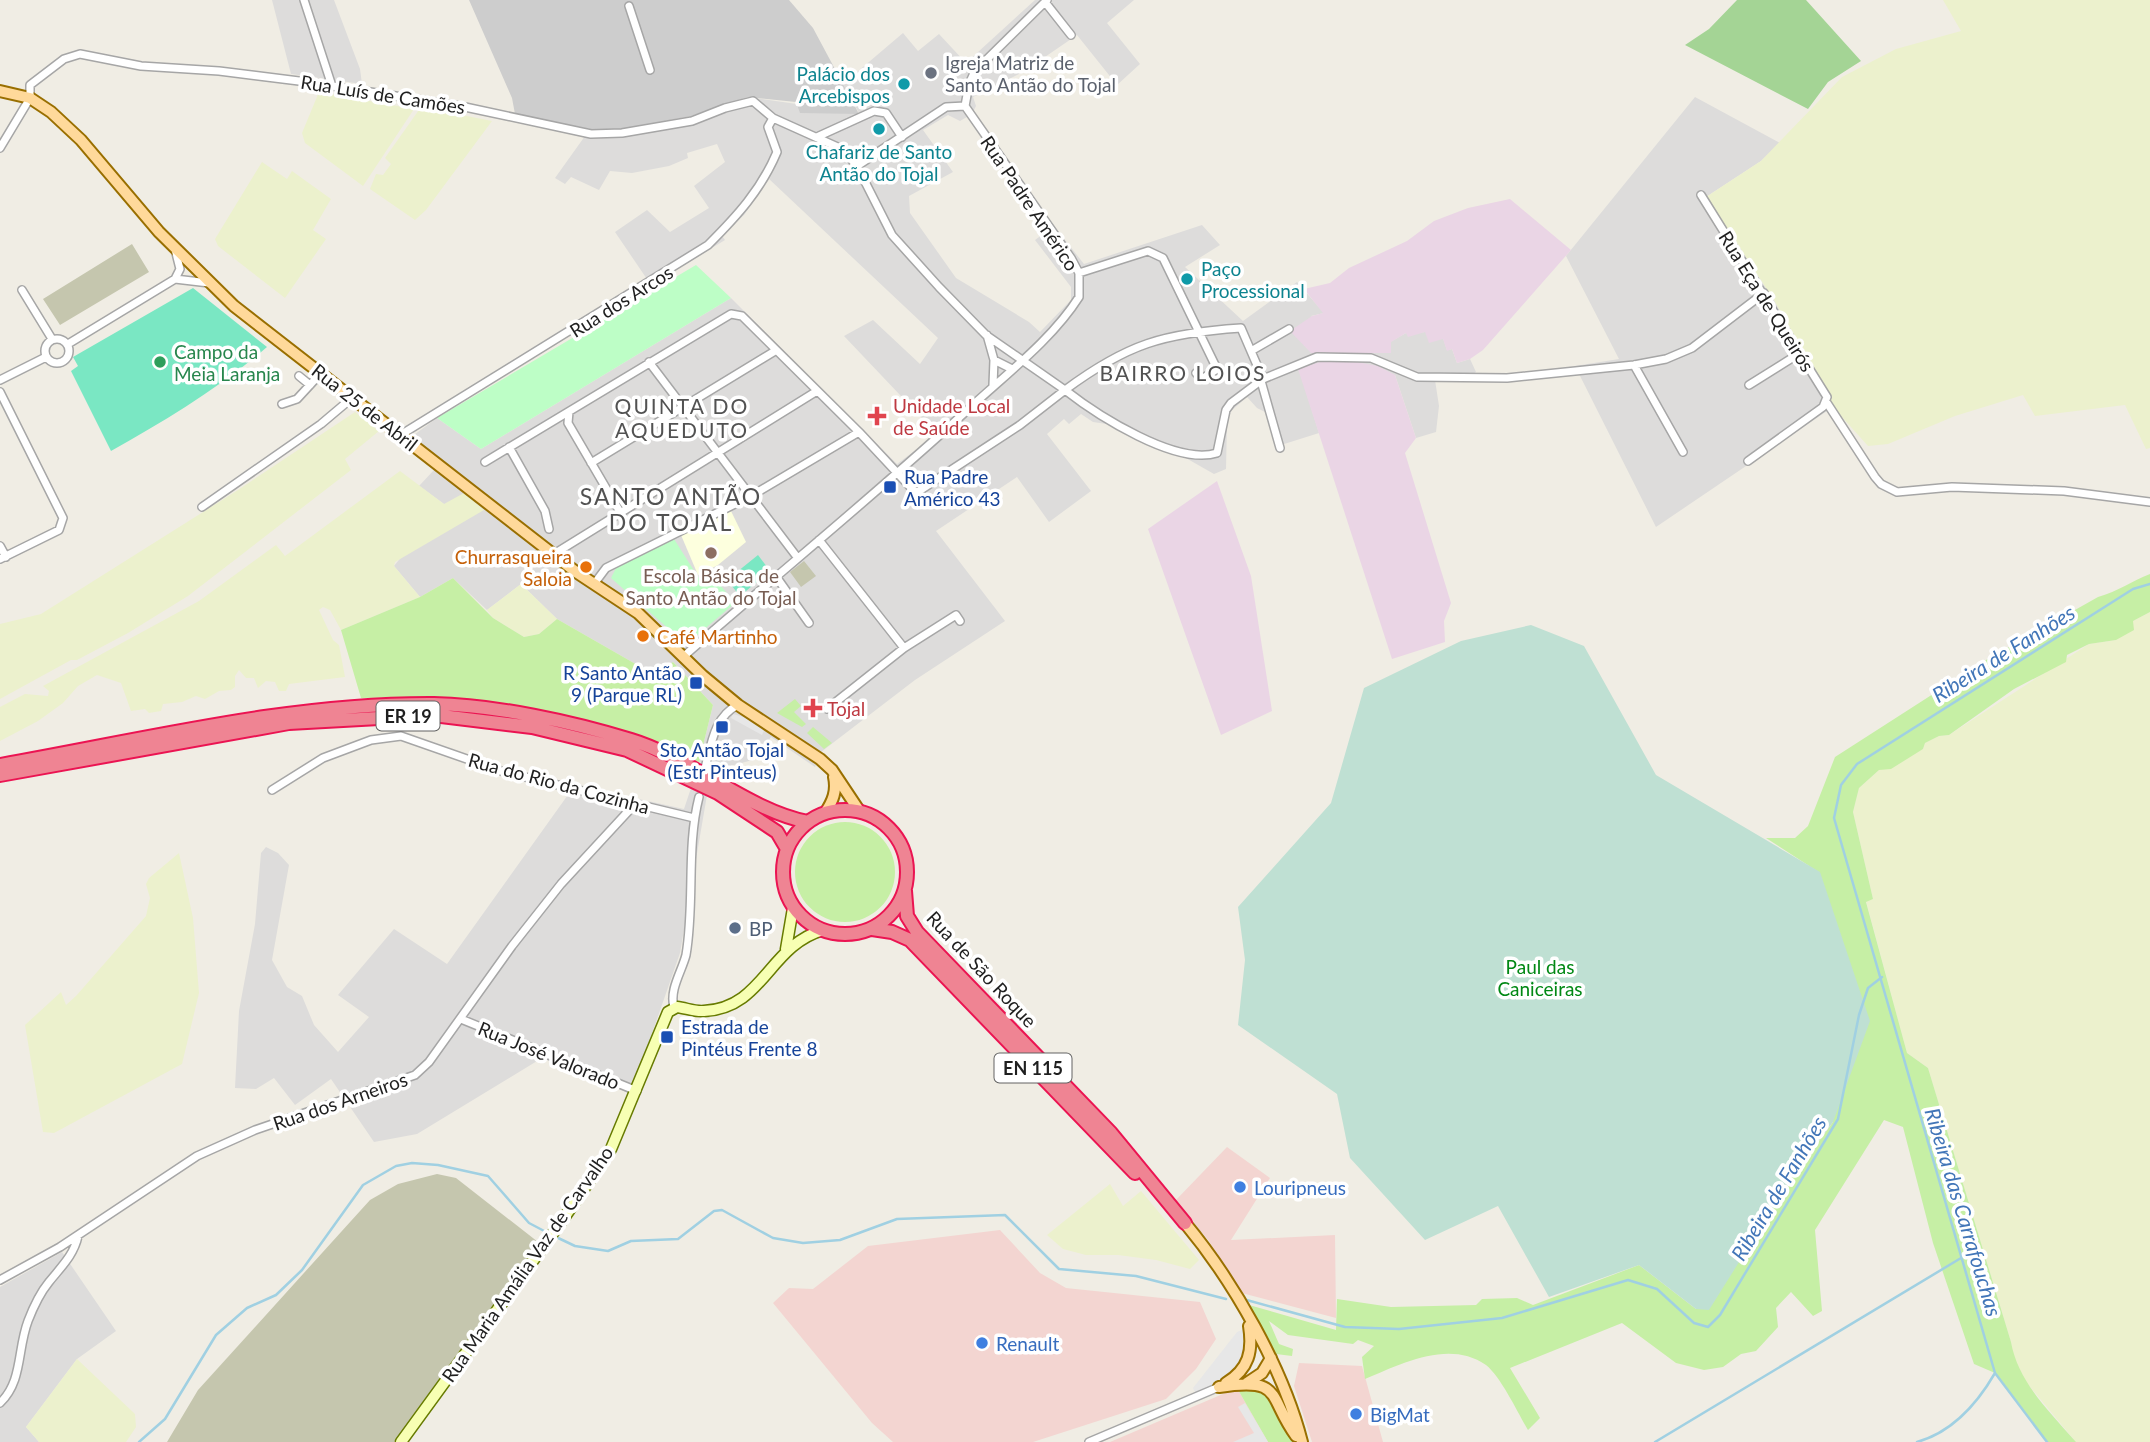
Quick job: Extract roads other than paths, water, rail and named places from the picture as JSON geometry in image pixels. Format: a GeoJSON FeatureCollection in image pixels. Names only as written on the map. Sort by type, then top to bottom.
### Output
{"type":"FeatureCollection","features":[{"type":"Feature","properties":{"kind":"highway","name":"ER 19"},"geometry":{"type":"LineString","coordinates":[[0,765],[289,712],[435,704],[536,716],[621,737],[704,772],[787,818],[808,822]]}},
{"type":"Feature","properties":{"kind":"highway","name":"ER 19"},"geometry":{"type":"LineString","coordinates":[[0,775],[289,723],[433,715],[532,727],[627,750],[718,793],[777,832],[787,849]]}},
{"type":"Feature","properties":{"kind":"highway"},"geometry":{"type":"LineString","coordinates":[[860,811],[881,822],[895,835],[904,853],[907,872],[905,891],[897,907],[872,929],[852,935],[822,930],[811,925],[793,908],[785,891],[782,870],[787,849],[808,822],[825,813],[860,811]]}},
{"type":"Feature","properties":{"kind":"highway","name":"Rua de São Roque"},"geometry":{"type":"LineString","coordinates":[[905,891],[907,916],[917,932],[1111,1133],[1185,1223]]}},
{"type":"Feature","properties":{"kind":"highway","name":"Rua de São Roque"},"geometry":{"type":"LineString","coordinates":[[872,929],[892,932],[910,940],[1185,1223]]}},
{"type":"Feature","properties":{"kind":"main road"},"geometry":{"type":"LineString","coordinates":[[0,91],[30,98]]}},
{"type":"Feature","properties":{"kind":"main road","name":"Rua 25 de Abril"},"geometry":{"type":"LineString","coordinates":[[30,98],[51,111],[72,131],[175,249],[210,283],[554,554],[638,613],[738,705],[832,771],[860,811]]}},
{"type":"Feature","properties":{"kind":"main road"},"geometry":{"type":"LineString","coordinates":[[825,813],[833,800],[836,787],[832,771]]}},
{"type":"Feature","properties":{"kind":"main road","name":"Rua de São Roque"},"geometry":{"type":"LineString","coordinates":[[1185,1223],[1210,1254],[1271,1358],[1292,1402],[1301,1442]]}},
{"type":"Feature","properties":{"kind":"main road"},"geometry":{"type":"LineString","coordinates":[[1219,1387],[1237,1377],[1250,1357],[1248,1319]]}},
{"type":"Feature","properties":{"kind":"main road"},"geometry":{"type":"LineString","coordinates":[[1247,1383],[1262,1373],[1271,1358]]}},
{"type":"Feature","properties":{"kind":"main road"},"geometry":{"type":"LineString","coordinates":[[1219,1387],[1247,1383],[1267,1389],[1279,1401],[1301,1442]]}},
{"type":"Feature","properties":{"kind":"street"},"geometry":{"type":"LineString","coordinates":[[304,0],[332,86]]}},
{"type":"Feature","properties":{"kind":"street"},"geometry":{"type":"LineString","coordinates":[[857,166],[946,107],[965,106],[969,84],[975,71],[1046,1],[1071,35]]}},
{"type":"Feature","properties":{"kind":"street"},"geometry":{"type":"LineString","coordinates":[[629,6],[650,70]]}},
{"type":"Feature","properties":{"kind":"street","name":"Rua Luís de Camões"},"geometry":{"type":"LineString","coordinates":[[30,98],[30,85],[64,59],[80,54],[141,66],[219,71],[332,86],[466,107],[591,134],[622,133],[692,121],[724,108],[753,101],[773,118]]}},
{"type":"Feature","properties":{"kind":"street"},"geometry":{"type":"LineString","coordinates":[[0,148],[30,98]]}},
{"type":"Feature","properties":{"kind":"street","name":"Rua Padre Américo"},"geometry":{"type":"LineString","coordinates":[[683,657],[775,575],[899,473],[1012,369],[1072,309],[1079,297],[1079,273],[965,106]]}},
{"type":"Feature","properties":{"kind":"street"},"geometry":{"type":"LineString","coordinates":[[819,136],[874,111],[886,113],[902,137]]}},
{"type":"Feature","properties":{"kind":"street"},"geometry":{"type":"LineString","coordinates":[[773,118],[819,136],[842,149],[857,166],[892,235],[986,335],[1097,415],[1166,447],[1206,457],[1217,453],[1226,410],[1231,403],[1262,380],[1318,357],[1371,358],[1417,377],[1507,378],[1634,365],[1666,359],[1692,348],[1765,293]]}},
{"type":"Feature","properties":{"kind":"street","name":"Rua dos Arcos"},"geometry":{"type":"LineString","coordinates":[[402,434],[708,245],[740,212],[765,180],[777,152],[768,127],[773,118]]}},
{"type":"Feature","properties":{"kind":"street","name":"Rua Eça de Queirós"},"geometry":{"type":"LineString","coordinates":[[1701,195],[1765,293],[1827,397],[1825,405],[1881,484],[1898,492],[1952,487],[2064,491],[2150,502]]}},
{"type":"Feature","properties":{"kind":"street"},"geometry":{"type":"LineString","coordinates":[[175,249],[180,269],[178,280]]}},
{"type":"Feature","properties":{"kind":"street"},"geometry":{"type":"LineString","coordinates":[[1079,273],[1148,251],[1164,258],[1217,369],[1202,379],[1196,373]]}},
{"type":"Feature","properties":{"kind":"street"},"geometry":{"type":"LineString","coordinates":[[180,269],[194,268]]}},
{"type":"Feature","properties":{"kind":"street"},"geometry":{"type":"LineString","coordinates":[[68,344],[194,268]]}},
{"type":"Feature","properties":{"kind":"street"},"geometry":{"type":"LineString","coordinates":[[178,280],[210,283]]}},
{"type":"Feature","properties":{"kind":"street"},"geometry":{"type":"LineString","coordinates":[[22,290],[52,339]]}},
{"type":"Feature","properties":{"kind":"street"},"geometry":{"type":"LineString","coordinates":[[485,462],[735,313],[742,316],[859,432],[916,493],[1020,425],[1097,366],[1150,340],[1199,331],[1241,328],[1262,380],[1280,449]]}},
{"type":"Feature","properties":{"kind":"street"},"geometry":{"type":"LineString","coordinates":[[1251,351],[1289,329]]}},
{"type":"Feature","properties":{"kind":"street"},"geometry":{"type":"LineString","coordinates":[[986,335],[994,360],[995,378],[991,389]]}},
{"type":"Feature","properties":{"kind":"street"},"geometry":{"type":"LineString","coordinates":[[52,339],[61,339],[68,344],[69,354],[65,361],[56,363],[46,357],[45,347],[52,339]]}},
{"type":"Feature","properties":{"kind":"street"},"geometry":{"type":"LineString","coordinates":[[591,464],[775,351]]}},
{"type":"Feature","properties":{"kind":"street"},"geometry":{"type":"LineString","coordinates":[[1749,385],[1800,353]]}},
{"type":"Feature","properties":{"kind":"street"},"geometry":{"type":"LineString","coordinates":[[0,380],[46,357]]}},
{"type":"Feature","properties":{"kind":"street"},"geometry":{"type":"LineString","coordinates":[[994,360],[1012,369]]}},
{"type":"Feature","properties":{"kind":"street"},"geometry":{"type":"LineString","coordinates":[[649,362],[797,557]]}},
{"type":"Feature","properties":{"kind":"street"},"geometry":{"type":"LineString","coordinates":[[1634,365],[1683,452]]}},
{"type":"Feature","properties":{"kind":"street"},"geometry":{"type":"LineString","coordinates":[[282,404],[297,399],[321,373]]}},
{"type":"Feature","properties":{"kind":"street"},"geometry":{"type":"LineString","coordinates":[[299,376],[310,386]]}},
{"type":"Feature","properties":{"kind":"street"},"geometry":{"type":"LineString","coordinates":[[554,554],[817,391]]}},
{"type":"Feature","properties":{"kind":"street"},"geometry":{"type":"LineString","coordinates":[[0,392],[63,518],[59,530],[3,558],[0,546]]}},
{"type":"Feature","properties":{"kind":"street"},"geometry":{"type":"LineString","coordinates":[[202,506],[321,424],[353,397]]}},
{"type":"Feature","properties":{"kind":"street"},"geometry":{"type":"LineString","coordinates":[[1748,460],[1825,405]]}},
{"type":"Feature","properties":{"kind":"street"},"geometry":{"type":"LineString","coordinates":[[569,411],[568,423],[620,512]]}},
{"type":"Feature","properties":{"kind":"street"},"geometry":{"type":"LineString","coordinates":[[594,584],[606,568],[751,496],[859,432]]}},
{"type":"Feature","properties":{"kind":"street"},"geometry":{"type":"LineString","coordinates":[[509,447],[545,511],[549,528]]}},
{"type":"Feature","properties":{"kind":"street"},"geometry":{"type":"LineString","coordinates":[[819,540],[904,648]]}},
{"type":"Feature","properties":{"kind":"street"},"geometry":{"type":"LineString","coordinates":[[775,575],[809,623]]}},
{"type":"Feature","properties":{"kind":"street"},"geometry":{"type":"LineString","coordinates":[[827,709],[904,648],[956,615],[960,621]]}},
{"type":"Feature","properties":{"kind":"street"},"geometry":{"type":"LineString","coordinates":[[704,772],[717,724],[725,711],[738,705]]}},
{"type":"Feature","properties":{"kind":"street","name":"Rua do Rio da Cozinha"},"geometry":{"type":"LineString","coordinates":[[272,790],[323,758],[371,740],[401,736],[504,772],[694,818]]}},
{"type":"Feature","properties":{"kind":"street","name":"Rua Maria Amália Vaz de Carvalho"},"geometry":{"type":"LineString","coordinates":[[401,1442],[611,1149],[666,1016],[674,1007],[673,999],[685,955],[692,898],[694,818],[699,797]]}},
{"type":"Feature","properties":{"kind":"street","name":"Rua dos Arneiros"},"geometry":{"type":"LineString","coordinates":[[0,1280],[78,1236],[197,1156],[255,1130],[415,1075],[429,1062],[512,946],[561,884],[634,805]]}},
{"type":"Feature","properties":{"kind":"street"},"geometry":{"type":"LineString","coordinates":[[786,949],[793,908]]}},
{"type":"Feature","properties":{"kind":"street"},"geometry":{"type":"LineString","coordinates":[[674,1007],[702,1012],[728,1007],[757,986],[786,949],[801,937],[822,930]]}},
{"type":"Feature","properties":{"kind":"street","name":"Rua José Valorado"},"geometry":{"type":"LineString","coordinates":[[461,1019],[637,1091]]}},
{"type":"Feature","properties":{"kind":"street"},"geometry":{"type":"LineString","coordinates":[[0,1403],[10,1394],[17,1379],[21,1341],[29,1320],[46,1285],[75,1249],[78,1236]]}},
{"type":"Feature","properties":{"kind":"street"},"geometry":{"type":"LineString","coordinates":[[1089,1442],[1219,1387]]}},
{"type":"Feature","properties":{"kind":"waterway","name":"Ribeira de Fanhões"},"geometry":{"type":"LineString","coordinates":[[2047,1442],[1995,1373],[1834,818],[1841,785],[1857,764],[2133,589],[2150,584]]}},
{"type":"Feature","properties":{"kind":"waterway","name":"Ribeira de Fanhões"},"geometry":{"type":"LineString","coordinates":[[1243,1299],[1345,1327],[1399,1329],[1502,1318],[1628,1280],[1657,1289],[1694,1323],[1708,1327],[1720,1315],[1838,1119],[1859,1015],[1868,988],[1882,977]]}},
{"type":"Feature","properties":{"kind":"waterway","name":"Ribeira de Fanhões"},"geometry":{"type":"LineString","coordinates":[[139,1442],[165,1419],[216,1335],[247,1308],[276,1295],[302,1270],[363,1185],[396,1166],[412,1163],[438,1165],[488,1176],[529,1223],[548,1233]]}},
{"type":"Feature","properties":{"kind":"waterway","name":"Ribeira de Fanhões"},"geometry":{"type":"LineString","coordinates":[[554,1236],[575,1246],[608,1251],[631,1241],[678,1239],[714,1211],[722,1210],[773,1238],[803,1243],[840,1240],[897,1219],[1005,1215],[1059,1269],[1136,1276],[1226,1299]]}},
{"type":"Feature","properties":{"kind":"waterway","name":"Ribeira das Carrafouchas"},"geometry":{"type":"LineString","coordinates":[[1655,1442],[1961,1258]]}},
{"type":"Feature","properties":{"kind":"waterway"},"geometry":{"type":"LineString","coordinates":[[1917,1442],[1953,1424],[1972,1406],[1995,1373]]}},
{"type":"Feature","properties":{"kind":"place","name":"Igreja Matriz de Santo Antão do Tojal"},"geometry":{"type":"Point","coordinates":[931,73]}},
{"type":"Feature","properties":{"kind":"place","name":"Palácio dos Arcebispos"},"geometry":{"type":"Point","coordinates":[904,84]}},
{"type":"Feature","properties":{"kind":"place","name":"Chafariz de Santo Antão do Tojal"},"geometry":{"type":"Point","coordinates":[879,129]}},
{"type":"Feature","properties":{"kind":"place","name":"Paço Processional"},"geometry":{"type":"Point","coordinates":[1187,279]}},
{"type":"Feature","properties":{"kind":"place","name":"Campo da Meia Laranja"},"geometry":{"type":"Point","coordinates":[160,362]}},
{"type":"Feature","properties":{"kind":"place","name":"Unidade Local de Saúde"},"geometry":{"type":"Point","coordinates":[877,416]}},
{"type":"Feature","properties":{"kind":"place","name":"Rua Padre Américo 43"},"geometry":{"type":"Point","coordinates":[890,487]}},
{"type":"Feature","properties":{"kind":"place","name":"Escola Básica de Santo Antão do Tojal"},"geometry":{"type":"Point","coordinates":[711,553]}},
{"type":"Feature","properties":{"kind":"place","name":"Churrasqueira Saloia"},"geometry":{"type":"Point","coordinates":[586,567]}},
{"type":"Feature","properties":{"kind":"place","name":"Café Martinho"},"geometry":{"type":"Point","coordinates":[643,636]}},
{"type":"Feature","properties":{"kind":"place","name":"R Santo Antão 9 (Parque RL)"},"geometry":{"type":"Point","coordinates":[696,683]}},
{"type":"Feature","properties":{"kind":"place","name":"Tojal"},"geometry":{"type":"Point","coordinates":[813,708]}},
{"type":"Feature","properties":{"kind":"place","name":"Sto Antão Tojal (Estr Pinteus)"},"geometry":{"type":"Point","coordinates":[722,727]}},
{"type":"Feature","properties":{"kind":"place","name":"BP"},"geometry":{"type":"Point","coordinates":[735,928]}},
{"type":"Feature","properties":{"kind":"place","name":"Estrada de Pintéus Frente 8"},"geometry":{"type":"Point","coordinates":[667,1037]}},
{"type":"Feature","properties":{"kind":"place","name":"Louripneus"},"geometry":{"type":"Point","coordinates":[1240,1187]}},
{"type":"Feature","properties":{"kind":"place","name":"Renault"},"geometry":{"type":"Point","coordinates":[982,1343]}},
{"type":"Feature","properties":{"kind":"place","name":"BigMat"},"geometry":{"type":"Point","coordinates":[1356,1414]}},
{"type":"Feature","properties":{"kind":"district","name":"BAIRRO LOIOS"},"geometry":{"type":"Point","coordinates":[1183,372]}},
{"type":"Feature","properties":{"kind":"district","name":"QUINTA DO AQUEDUTO"},"geometry":{"type":"Point","coordinates":[682,417]}},
{"type":"Feature","properties":{"kind":"district","name":"SANTO ANTÃO DO TOJAL"},"geometry":{"type":"Point","coordinates":[671,509]}},
{"type":"Feature","properties":{"kind":"park label","name":"Paul das Caniceiras"},"geometry":{"type":"Point","coordinates":[1540,977]}}]}
